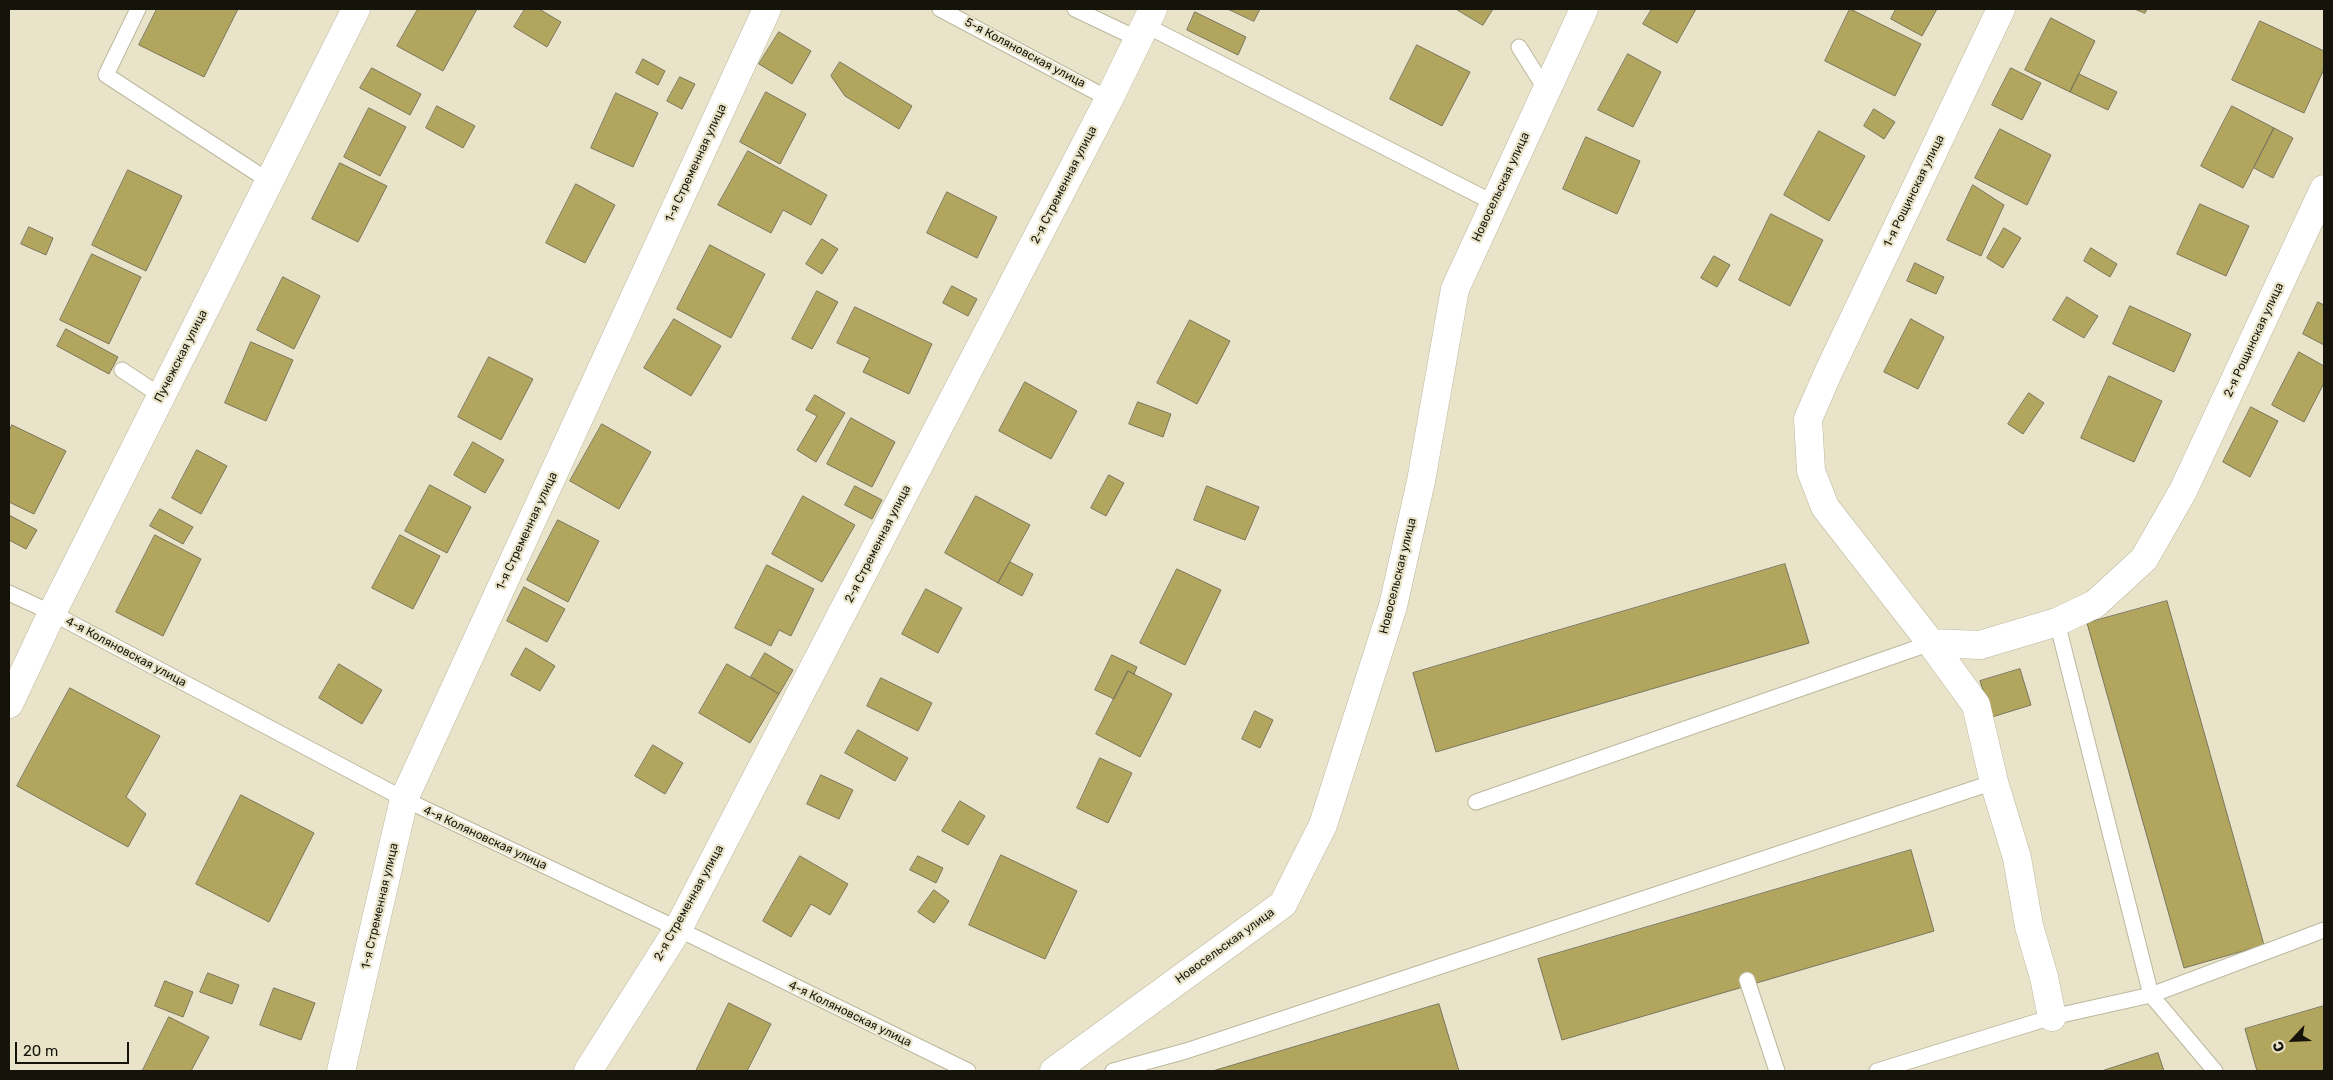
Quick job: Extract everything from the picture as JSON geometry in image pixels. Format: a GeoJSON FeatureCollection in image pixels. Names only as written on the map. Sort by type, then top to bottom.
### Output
{"type":"FeatureCollection","features":[{"type":"Feature","properties":{"kind":"street","name":"Пучежская улица"},"geometry":{"type":"LineString","coordinates":[[9,704],[52,613],[356,9]]}},
{"type":"Feature","properties":{"kind":"street","name":"1-я Стременная улица"},"geometry":{"type":"LineString","coordinates":[[341,1071],[404,799],[767,9]]}},
{"type":"Feature","properties":{"kind":"street","name":"Новосельская улица"},"geometry":{"type":"LineString","coordinates":[[1054,1071],[1283,904],[1323,825],[1393,606],[1421,481],[1455,289],[1584,9]]}},
{"type":"Feature","properties":{"kind":"street","name":"1-я Рощинская улица"},"geometry":{"type":"LineString","coordinates":[[2001,9],[1808,419],[1811,470],[1825,507],[1931,643],[1976,705],[1994,782],[2017,858],[2029,926],[2044,977],[2052,1017]]}},
{"type":"Feature","properties":{"kind":"street","name":"2-я Стременная улица"},"geometry":{"type":"LineString","coordinates":[[588,1071],[678,929],[1109,99],[1145,24]]}},
{"type":"Feature","properties":{"kind":"street","name":"2-я Рощинская улица"},"geometry":{"type":"LineString","coordinates":[[1931,643],[1980,645],[2057,622],[2095,604],[2144,559],[2183,491],[2324,189]]}},
{"type":"Feature","properties":{"kind":"lane"},"geometry":{"type":"LineString","coordinates":[[138,9],[106,75],[269,181]]}},
{"type":"Feature","properties":{"kind":"lane","name":"5-я Коляновская улица"},"geometry":{"type":"LineString","coordinates":[[941,9],[1109,99]]}},
{"type":"Feature","properties":{"kind":"lane"},"geometry":{"type":"LineString","coordinates":[[1075,9],[1145,24],[1494,203]]}},
{"type":"Feature","properties":{"kind":"lane"},"geometry":{"type":"LineString","coordinates":[[1520,48],[1546,90]]}},
{"type":"Feature","properties":{"kind":"lane"},"geometry":{"type":"LineString","coordinates":[[122,370],[161,396]]}},
{"type":"Feature","properties":{"kind":"lane","name":"4-я Коляновская улица"},"geometry":{"type":"LineString","coordinates":[[9,593],[52,613],[404,799],[678,929],[968,1071]]}},
{"type":"Feature","properties":{"kind":"lane"},"geometry":{"type":"LineString","coordinates":[[2057,622],[2151,995],[2215,1071]]}},
{"type":"Feature","properties":{"kind":"lane"},"geometry":{"type":"LineString","coordinates":[[1476,802],[1931,643]]}},
{"type":"Feature","properties":{"kind":"lane"},"geometry":{"type":"LineString","coordinates":[[1113,1071],[1186,1051],[1994,782]]}},
{"type":"Feature","properties":{"kind":"lane"},"geometry":{"type":"LineString","coordinates":[[1877,1071],[2052,1017],[2151,995],[2324,930]]}},
{"type":"Feature","properties":{"kind":"lane"},"geometry":{"type":"LineString","coordinates":[[1747,980],[1777,1071]]}},
{"type":"Feature","properties":{"kind":"building"},"geometry":{"type":"Polygon","coordinates":[[[157,9],[238,9],[204,77],[139,45],[157,9]]]}},
{"type":"Feature","properties":{"kind":"building"},"geometry":{"type":"Polygon","coordinates":[[[418,9],[477,9],[443,71],[397,46],[418,9]]]}},
{"type":"Feature","properties":{"kind":"building"},"geometry":{"type":"Polygon","coordinates":[[[525,9],[539,9],[561,22],[547,47],[514,27],[525,9]]]}},
{"type":"Feature","properties":{"kind":"building"},"geometry":{"type":"Polygon","coordinates":[[[1228,9],[1260,9],[1254,21],[1228,9]]]}},
{"type":"Feature","properties":{"kind":"building"},"geometry":{"type":"Polygon","coordinates":[[[1456,9],[1493,9],[1483,25],[1456,9]]]}},
{"type":"Feature","properties":{"kind":"building"},"geometry":{"type":"Polygon","coordinates":[[[1652,9],[1696,9],[1677,43],[1643,24],[1652,9]]]}},
{"type":"Feature","properties":{"kind":"building"},"geometry":{"type":"Polygon","coordinates":[[[1850,9],[1921,44],[1895,96],[1825,61],[1850,9]]]}},
{"type":"Feature","properties":{"kind":"building"},"geometry":{"type":"Polygon","coordinates":[[[1896,9],[1937,9],[1922,36],[1891,19],[1896,9]]]}},
{"type":"Feature","properties":{"kind":"building"},"geometry":{"type":"Polygon","coordinates":[[[2135,9],[2147,9],[2145,13],[2135,9]]]}},
{"type":"Feature","properties":{"kind":"building"},"geometry":{"type":"Polygon","coordinates":[[[1195,12],[1246,37],[1238,55],[1187,30],[1195,12]]]}},
{"type":"Feature","properties":{"kind":"building"},"geometry":{"type":"Polygon","coordinates":[[[2051,18],[2095,41],[2070,92],[2025,70],[2051,18]]]}},
{"type":"Feature","properties":{"kind":"building"},"geometry":{"type":"Polygon","coordinates":[[[2260,21],[2324,51],[2324,69],[2304,113],[2232,80],[2260,21]]]}},
{"type":"Feature","properties":{"kind":"building"},"geometry":{"type":"Polygon","coordinates":[[[779,32],[811,51],[792,84],[759,64],[779,32]]]}},
{"type":"Feature","properties":{"kind":"building"},"geometry":{"type":"Polygon","coordinates":[[[1417,45],[1470,72],[1442,126],[1390,99],[1417,45]]]}},
{"type":"Feature","properties":{"kind":"building"},"geometry":{"type":"Polygon","coordinates":[[[1628,54],[1661,72],[1633,127],[1598,110],[1628,54]]]}},
{"type":"Feature","properties":{"kind":"building"},"geometry":{"type":"Polygon","coordinates":[[[643,59],[665,71],[658,85],[636,73],[643,59]]]}},
{"type":"Feature","properties":{"kind":"building"},"geometry":{"type":"Polygon","coordinates":[[[840,62],[912,106],[899,129],[845,96],[831,76],[840,62]]]}},
{"type":"Feature","properties":{"kind":"building"},"geometry":{"type":"Polygon","coordinates":[[[372,68],[421,94],[410,115],[360,88],[372,68]]]}},
{"type":"Feature","properties":{"kind":"building"},"geometry":{"type":"Polygon","coordinates":[[[2011,68],[2041,83],[2022,120],[1992,105],[2011,68]]]}},
{"type":"Feature","properties":{"kind":"building"},"geometry":{"type":"Polygon","coordinates":[[[2079,74],[2117,92],[2108,110],[2070,92],[2079,74]]]}},
{"type":"Feature","properties":{"kind":"building"},"geometry":{"type":"Polygon","coordinates":[[[680,77],[695,84],[682,109],[667,101],[680,77]]]}},
{"type":"Feature","properties":{"kind":"building"},"geometry":{"type":"Polygon","coordinates":[[[766,92],[806,114],[780,164],[740,142],[766,92]]]}},
{"type":"Feature","properties":{"kind":"building"},"geometry":{"type":"Polygon","coordinates":[[[616,93],[658,113],[633,167],[591,148],[616,93]]]}},
{"type":"Feature","properties":{"kind":"building"},"geometry":{"type":"Polygon","coordinates":[[[437,106],[475,126],[463,148],[426,128],[437,106]]]}},
{"type":"Feature","properties":{"kind":"building"},"geometry":{"type":"Polygon","coordinates":[[[2232,106],[2274,128],[2243,188],[2201,166],[2232,106]]]}},
{"type":"Feature","properties":{"kind":"building"},"geometry":{"type":"Polygon","coordinates":[[[369,108],[406,127],[380,176],[344,157],[369,108]]]}},
{"type":"Feature","properties":{"kind":"building"},"geometry":{"type":"Polygon","coordinates":[[[1874,109],[1895,122],[1884,139],[1864,126],[1874,109]]]}},
{"type":"Feature","properties":{"kind":"building"},"geometry":{"type":"Polygon","coordinates":[[[2274,128],[2293,138],[2273,178],[2254,168],[2274,128]]]}},
{"type":"Feature","properties":{"kind":"building"},"geometry":{"type":"Polygon","coordinates":[[[2000,129],[2051,155],[2027,205],[1975,178],[2000,129]]]}},
{"type":"Feature","properties":{"kind":"building"},"geometry":{"type":"Polygon","coordinates":[[[1819,131],[1865,156],[1829,221],[1784,195],[1819,131]]]}},
{"type":"Feature","properties":{"kind":"building"},"geometry":{"type":"Polygon","coordinates":[[[1586,137],[1640,161],[1617,214],[1563,189],[1586,137]]]}},
{"type":"Feature","properties":{"kind":"building"},"geometry":{"type":"Polygon","coordinates":[[[748,151],[827,195],[811,225],[783,210],[771,233],[718,205],[748,151]]]}},
{"type":"Feature","properties":{"kind":"building"},"geometry":{"type":"Polygon","coordinates":[[[340,163],[387,186],[358,242],[312,219],[340,163]]]}},
{"type":"Feature","properties":{"kind":"building"},"geometry":{"type":"Polygon","coordinates":[[[128,170],[182,196],[146,271],[92,245],[128,170]]]}},
{"type":"Feature","properties":{"kind":"building"},"geometry":{"type":"Polygon","coordinates":[[[576,184],[615,205],[585,263],[546,243],[576,184]]]}},
{"type":"Feature","properties":{"kind":"building"},"geometry":{"type":"Polygon","coordinates":[[[1973,185],[2004,205],[1981,256],[1947,240],[1973,185]]]}},
{"type":"Feature","properties":{"kind":"building"},"geometry":{"type":"Polygon","coordinates":[[[947,192],[997,217],[977,258],[927,233],[947,192]]]}},
{"type":"Feature","properties":{"kind":"building"},"geometry":{"type":"Polygon","coordinates":[[[2200,204],[2249,226],[2226,276],[2177,254],[2200,204]]]}},
{"type":"Feature","properties":{"kind":"building"},"geometry":{"type":"Polygon","coordinates":[[[1771,214],[1823,240],[1790,306],[1739,280],[1771,214]]]}},
{"type":"Feature","properties":{"kind":"building"},"geometry":{"type":"Polygon","coordinates":[[[29,227],[53,238],[46,255],[21,244],[29,227]]]}},
{"type":"Feature","properties":{"kind":"building"},"geometry":{"type":"Polygon","coordinates":[[[2004,228],[2021,238],[2003,268],[1987,258],[2004,228]]]}},
{"type":"Feature","properties":{"kind":"building"},"geometry":{"type":"Polygon","coordinates":[[[822,239],[838,249],[822,274],[806,264],[822,239]]]}},
{"type":"Feature","properties":{"kind":"building"},"geometry":{"type":"Polygon","coordinates":[[[710,245],[765,274],[731,338],[677,309],[710,245]]]}},
{"type":"Feature","properties":{"kind":"building"},"geometry":{"type":"Polygon","coordinates":[[[2091,248],[2117,264],[2110,277],[2084,261],[2091,248]]]}},
{"type":"Feature","properties":{"kind":"building"},"geometry":{"type":"Polygon","coordinates":[[[92,254],[141,277],[109,344],[60,320],[92,254]]]}},
{"type":"Feature","properties":{"kind":"building"},"geometry":{"type":"Polygon","coordinates":[[[1714,256],[1730,265],[1717,287],[1701,278],[1714,256]]]}},
{"type":"Feature","properties":{"kind":"building"},"geometry":{"type":"Polygon","coordinates":[[[1915,263],[1944,277],[1936,294],[1907,281],[1915,263]]]}},
{"type":"Feature","properties":{"kind":"building"},"geometry":{"type":"Polygon","coordinates":[[[283,277],[320,296],[294,349],[257,330],[283,277]]]}},
{"type":"Feature","properties":{"kind":"building"},"geometry":{"type":"Polygon","coordinates":[[[952,286],[977,299],[968,316],[943,303],[952,286]]]}},
{"type":"Feature","properties":{"kind":"building"},"geometry":{"type":"Polygon","coordinates":[[[817,291],[838,302],[812,349],[792,339],[817,291]]]}},
{"type":"Feature","properties":{"kind":"building"},"geometry":{"type":"Polygon","coordinates":[[[2067,297],[2098,316],[2084,338],[2053,320],[2067,297]]]}},
{"type":"Feature","properties":{"kind":"building"},"geometry":{"type":"Polygon","coordinates":[[[2318,302],[2324,305],[2324,345],[2303,334],[2318,302]]]}},
{"type":"Feature","properties":{"kind":"building"},"geometry":{"type":"Polygon","coordinates":[[[2130,306],[2191,334],[2174,372],[2113,344],[2130,306]]]}},
{"type":"Feature","properties":{"kind":"building"},"geometry":{"type":"Polygon","coordinates":[[[855,307],[932,344],[909,394],[863,372],[870,358],[837,343],[855,307]]]}},
{"type":"Feature","properties":{"kind":"building"},"geometry":{"type":"Polygon","coordinates":[[[674,319],[721,346],[691,396],[644,368],[674,319]]]}},
{"type":"Feature","properties":{"kind":"building"},"geometry":{"type":"Polygon","coordinates":[[[1911,319],[1944,337],[1918,389],[1884,372],[1911,319]]]}},
{"type":"Feature","properties":{"kind":"building"},"geometry":{"type":"Polygon","coordinates":[[[1190,320],[1230,341],[1197,404],[1157,383],[1190,320]]]}},
{"type":"Feature","properties":{"kind":"building"},"geometry":{"type":"Polygon","coordinates":[[[66,329],[118,357],[109,374],[57,346],[66,329]]]}},
{"type":"Feature","properties":{"kind":"building"},"geometry":{"type":"Polygon","coordinates":[[[251,342],[293,360],[266,421],[225,403],[251,342]]]}},
{"type":"Feature","properties":{"kind":"building"},"geometry":{"type":"Polygon","coordinates":[[[2299,352],[2324,366],[2324,383],[2304,422],[2272,405],[2299,352]]]}},
{"type":"Feature","properties":{"kind":"building"},"geometry":{"type":"Polygon","coordinates":[[[489,357],[533,379],[501,440],[458,417],[489,357]]]}},
{"type":"Feature","properties":{"kind":"building"},"geometry":{"type":"Polygon","coordinates":[[[2109,376],[2162,401],[2134,462],[2081,438],[2109,376]]]}},
{"type":"Feature","properties":{"kind":"building"},"geometry":{"type":"Polygon","coordinates":[[[1025,382],[1077,411],[1051,459],[999,431],[1025,382]]]}},
{"type":"Feature","properties":{"kind":"building"},"geometry":{"type":"Polygon","coordinates":[[[2029,393],[2044,403],[2023,434],[2008,424],[2029,393]]]}},
{"type":"Feature","properties":{"kind":"building"},"geometry":{"type":"Polygon","coordinates":[[[815,395],[845,413],[816,462],[797,450],[817,416],[806,410],[815,395]]]}},
{"type":"Feature","properties":{"kind":"building"},"geometry":{"type":"Polygon","coordinates":[[[1138,402],[1171,414],[1163,437],[1129,424],[1138,402]]]}},
{"type":"Feature","properties":{"kind":"building"},"geometry":{"type":"Polygon","coordinates":[[[2251,407],[2278,421],[2250,477],[2223,462],[2251,407]]]}},
{"type":"Feature","properties":{"kind":"building"},"geometry":{"type":"Polygon","coordinates":[[[851,418],[895,442],[872,487],[827,464],[851,418]]]}},
{"type":"Feature","properties":{"kind":"building"},"geometry":{"type":"Polygon","coordinates":[[[602,424],[651,452],[619,509],[570,481],[602,424]]]}},
{"type":"Feature","properties":{"kind":"building"},"geometry":{"type":"Polygon","coordinates":[[[12,425],[66,451],[34,514],[9,502],[9,432],[12,425]]]}},
{"type":"Feature","properties":{"kind":"building"},"geometry":{"type":"Polygon","coordinates":[[[473,442],[504,460],[485,493],[454,475],[473,442]]]}},
{"type":"Feature","properties":{"kind":"building"},"geometry":{"type":"Polygon","coordinates":[[[197,450],[227,466],[201,514],[172,498],[197,450]]]}},
{"type":"Feature","properties":{"kind":"building"},"geometry":{"type":"Polygon","coordinates":[[[1109,475],[1124,483],[1106,516],[1091,508],[1109,475]]]}},
{"type":"Feature","properties":{"kind":"building"},"geometry":{"type":"Polygon","coordinates":[[[430,485],[471,507],[447,553],[405,531],[430,485]]]}},
{"type":"Feature","properties":{"kind":"building"},"geometry":{"type":"Polygon","coordinates":[[[855,486],[882,500],[872,519],[845,505],[855,486]]]}},
{"type":"Feature","properties":{"kind":"building"},"geometry":{"type":"Polygon","coordinates":[[[1207,486],[1259,507],[1245,540],[1194,520],[1207,486]]]}},
{"type":"Feature","properties":{"kind":"building"},"geometry":{"type":"Polygon","coordinates":[[[803,496],[855,525],[822,582],[772,554],[803,496]]]}},
{"type":"Feature","properties":{"kind":"building"},"geometry":{"type":"Polygon","coordinates":[[[976,496],[1030,525],[998,583],[945,553],[976,496]]]}},
{"type":"Feature","properties":{"kind":"building"},"geometry":{"type":"Polygon","coordinates":[[[160,509],[193,527],[183,544],[150,526],[160,509]]]}},
{"type":"Feature","properties":{"kind":"building"},"geometry":{"type":"Polygon","coordinates":[[[9,515],[37,530],[26,549],[9,540],[9,515]]]}},
{"type":"Feature","properties":{"kind":"building"},"geometry":{"type":"Polygon","coordinates":[[[558,520],[599,541],[568,602],[527,580],[558,520]]]}},
{"type":"Feature","properties":{"kind":"building"},"geometry":{"type":"Polygon","coordinates":[[[155,535],[201,559],[163,636],[116,612],[155,535]]]}},
{"type":"Feature","properties":{"kind":"building"},"geometry":{"type":"Polygon","coordinates":[[[400,535],[440,556],[413,609],[372,588],[400,535]]]}},
{"type":"Feature","properties":{"kind":"building"},"geometry":{"type":"Polygon","coordinates":[[[1010,562],[1033,574],[1022,596],[998,583],[1010,562]]]}},
{"type":"Feature","properties":{"kind":"building"},"geometry":{"type":"Polygon","coordinates":[[[1785,564],[1809,643],[1436,752],[1413,673],[1785,564]]]}},
{"type":"Feature","properties":{"kind":"building"},"geometry":{"type":"Polygon","coordinates":[[[767,565],[814,589],[791,636],[779,630],[771,646],[735,628],[767,565]]]}},
{"type":"Feature","properties":{"kind":"building"},"geometry":{"type":"Polygon","coordinates":[[[1177,569],[1221,590],[1185,665],[1140,643],[1177,569]]]}},
{"type":"Feature","properties":{"kind":"building"},"geometry":{"type":"Polygon","coordinates":[[[524,587],[565,609],[547,642],[507,621],[524,587]]]}},
{"type":"Feature","properties":{"kind":"building"},"geometry":{"type":"Polygon","coordinates":[[[926,589],[962,608],[938,653],[902,634],[926,589]]]}},
{"type":"Feature","properties":{"kind":"building"},"geometry":{"type":"Polygon","coordinates":[[[2167,601],[2264,945],[2184,968],[2087,623],[2167,601]]]}},
{"type":"Feature","properties":{"kind":"building"},"geometry":{"type":"Polygon","coordinates":[[[526,648],[555,666],[540,691],[511,675],[526,648]]]}},
{"type":"Feature","properties":{"kind":"building"},"geometry":{"type":"Polygon","coordinates":[[[765,653],[793,670],[779,694],[751,677],[765,653]]]}},
{"type":"Feature","properties":{"kind":"building"},"geometry":{"type":"Polygon","coordinates":[[[1112,655],[1137,667],[1134,674],[1128,671],[1114,699],[1095,690],[1112,655]]]}},
{"type":"Feature","properties":{"kind":"building"},"geometry":{"type":"Polygon","coordinates":[[[339,664],[382,690],[362,724],[319,698],[339,664]]]}},
{"type":"Feature","properties":{"kind":"building"},"geometry":{"type":"Polygon","coordinates":[[[727,664],[779,694],[750,743],[699,713],[727,664]]]}},
{"type":"Feature","properties":{"kind":"building"},"geometry":{"type":"Polygon","coordinates":[[[2020,669],[2031,705],[1992,717],[1980,681],[2020,669]]]}},
{"type":"Feature","properties":{"kind":"building"},"geometry":{"type":"Polygon","coordinates":[[[1128,671],[1172,694],[1140,757],[1096,734],[1128,671]]]}},
{"type":"Feature","properties":{"kind":"building"},"geometry":{"type":"Polygon","coordinates":[[[881,678],[932,703],[918,731],[867,706],[881,678]]]}},
{"type":"Feature","properties":{"kind":"building"},"geometry":{"type":"Polygon","coordinates":[[[70,688],[160,736],[126,797],[146,814],[128,847],[17,786],[70,688]]]}},
{"type":"Feature","properties":{"kind":"building"},"geometry":{"type":"Polygon","coordinates":[[[1255,711],[1273,720],[1260,748],[1242,739],[1255,711]]]}},
{"type":"Feature","properties":{"kind":"building"},"geometry":{"type":"Polygon","coordinates":[[[858,730],[908,758],[895,781],[845,753],[858,730]]]}},
{"type":"Feature","properties":{"kind":"building"},"geometry":{"type":"Polygon","coordinates":[[[653,745],[683,763],[665,794],[635,776],[653,745]]]}},
{"type":"Feature","properties":{"kind":"building"},"geometry":{"type":"Polygon","coordinates":[[[1100,758],[1132,773],[1108,823],[1077,808],[1100,758]]]}},
{"type":"Feature","properties":{"kind":"building"},"geometry":{"type":"Polygon","coordinates":[[[821,775],[853,790],[839,819],[807,804],[821,775]]]}},
{"type":"Feature","properties":{"kind":"building"},"geometry":{"type":"Polygon","coordinates":[[[241,795],[314,833],[269,922],[196,884],[241,795]]]}},
{"type":"Feature","properties":{"kind":"building"},"geometry":{"type":"Polygon","coordinates":[[[960,801],[985,816],[968,845],[942,831],[960,801]]]}},
{"type":"Feature","properties":{"kind":"building"},"geometry":{"type":"Polygon","coordinates":[[[1911,850],[1934,931],[1562,1040],[1538,959],[1911,850]]]}},
{"type":"Feature","properties":{"kind":"building"},"geometry":{"type":"Polygon","coordinates":[[[1001,855],[1077,891],[1045,959],[969,925],[1001,855]]]}},
{"type":"Feature","properties":{"kind":"building"},"geometry":{"type":"Polygon","coordinates":[[[800,856],[848,884],[830,915],[811,904],[791,937],[763,921],[800,856]]]}},
{"type":"Feature","properties":{"kind":"building"},"geometry":{"type":"Polygon","coordinates":[[[918,856],[943,868],[936,883],[910,870],[918,856]]]}},
{"type":"Feature","properties":{"kind":"building"},"geometry":{"type":"Polygon","coordinates":[[[934,890],[949,901],[934,923],[918,912],[934,890]]]}},
{"type":"Feature","properties":{"kind":"building"},"geometry":{"type":"Polygon","coordinates":[[[208,973],[239,985],[232,1004],[200,992],[208,973]]]}},
{"type":"Feature","properties":{"kind":"building"},"geometry":{"type":"Polygon","coordinates":[[[165,981],[193,992],[183,1017],[155,1006],[165,981]]]}},
{"type":"Feature","properties":{"kind":"building"},"geometry":{"type":"Polygon","coordinates":[[[274,988],[315,1003],[301,1040],[260,1025],[274,988]]]}},
{"type":"Feature","properties":{"kind":"building"},"geometry":{"type":"Polygon","coordinates":[[[729,1003],[771,1024],[747,1071],[696,1071],[729,1003]]]}},
{"type":"Feature","properties":{"kind":"building"},"geometry":{"type":"Polygon","coordinates":[[[1439,1004],[1459,1071],[1213,1071],[1439,1004]]]}},
{"type":"Feature","properties":{"kind":"building"},"geometry":{"type":"Polygon","coordinates":[[[2324,1006],[2324,1071],[2257,1071],[2245,1029],[2324,1006]]]}},
{"type":"Feature","properties":{"kind":"building"},"geometry":{"type":"Polygon","coordinates":[[[169,1017],[209,1037],[191,1071],[143,1070],[169,1017]]]}},
{"type":"Feature","properties":{"kind":"building"},"geometry":{"type":"Polygon","coordinates":[[[2158,1053],[2164,1071],[2102,1071],[2158,1053]]]}}]}
